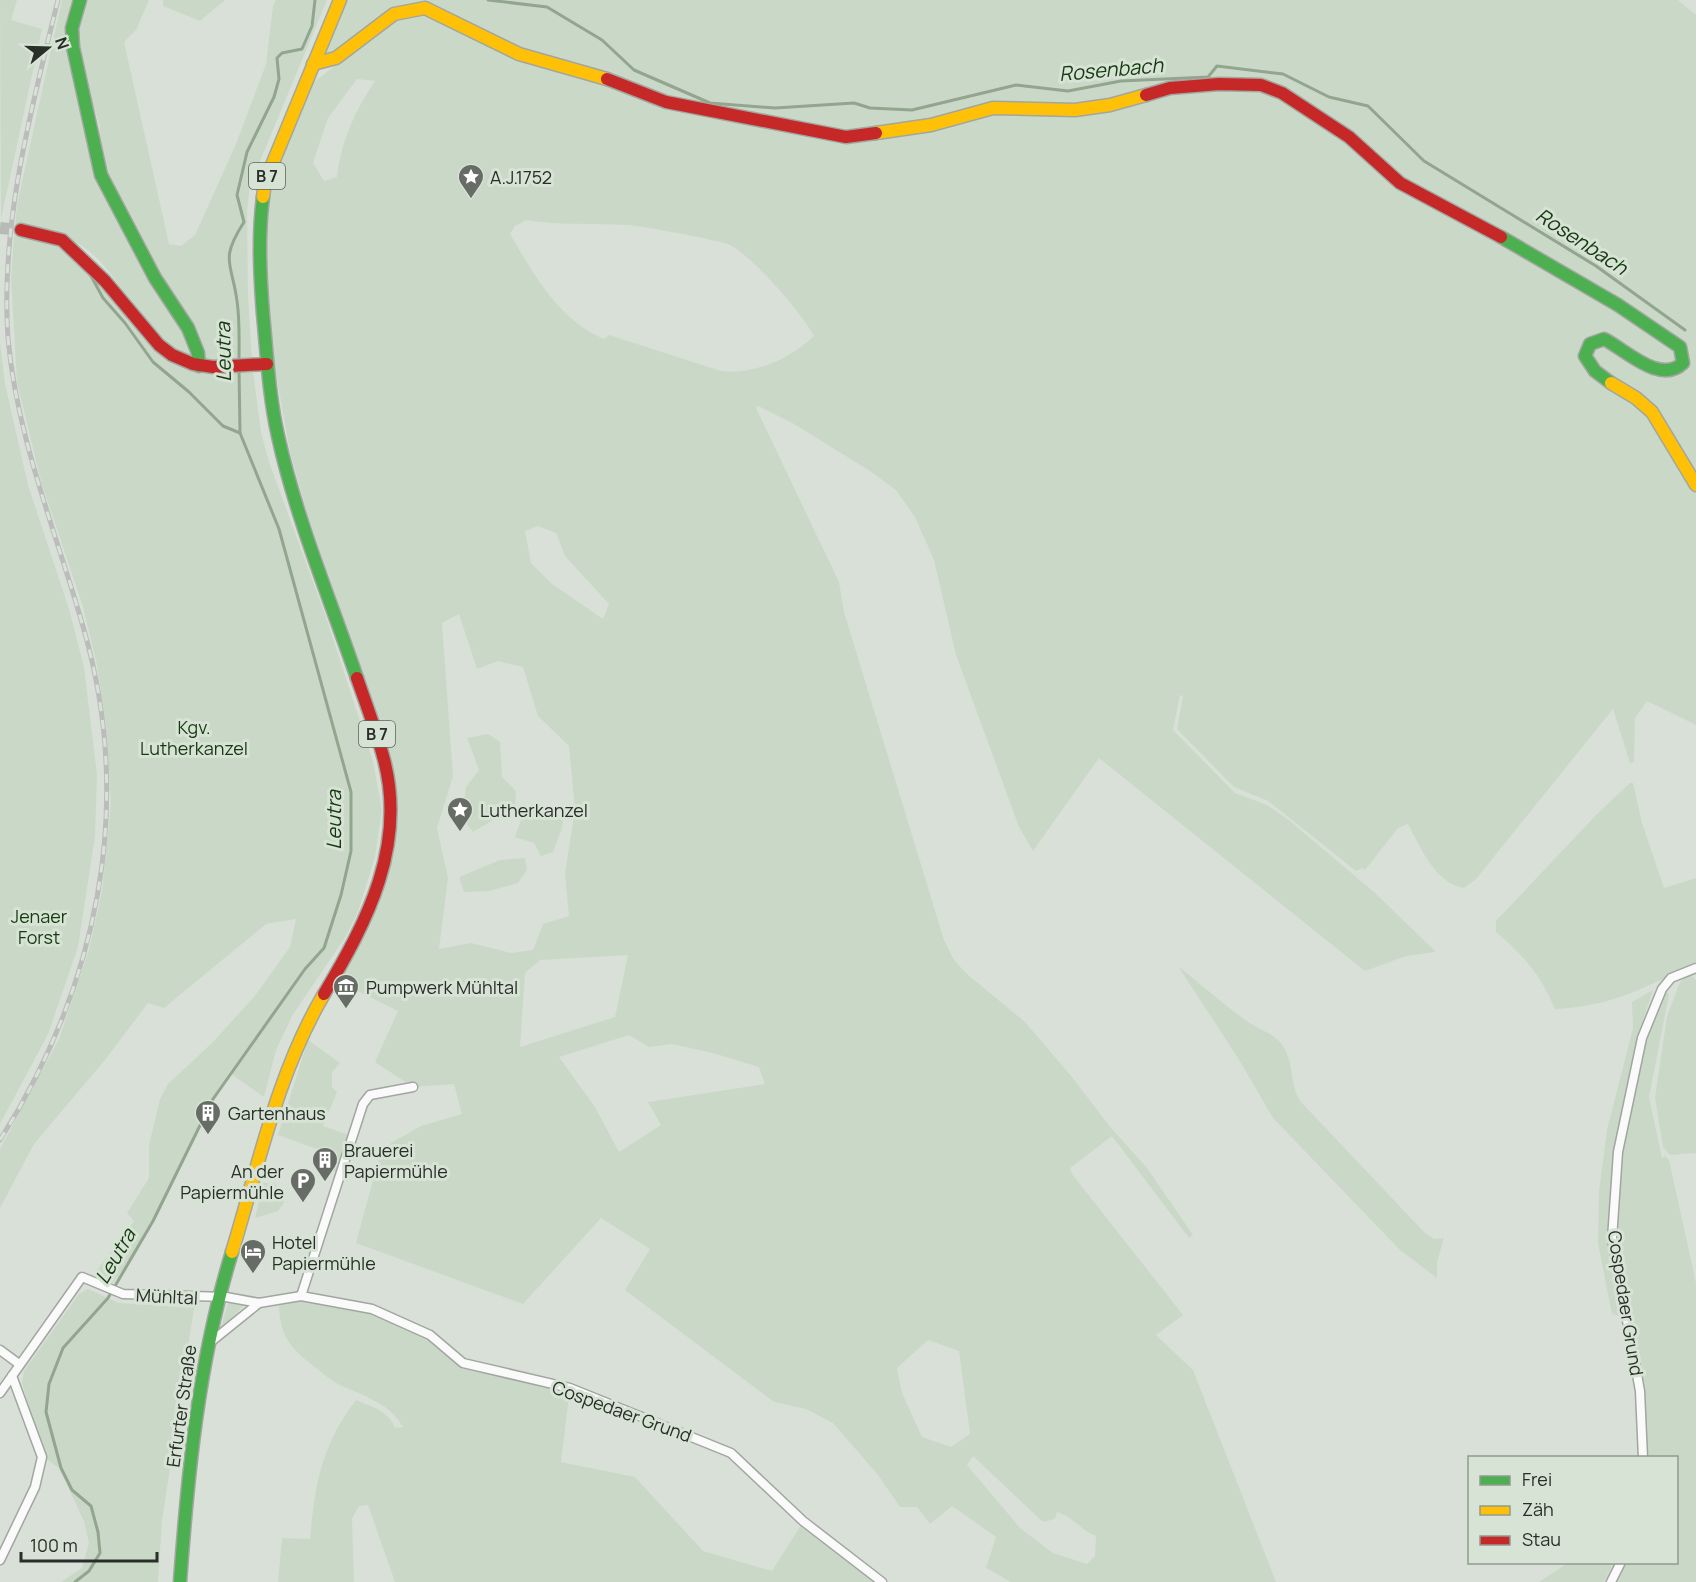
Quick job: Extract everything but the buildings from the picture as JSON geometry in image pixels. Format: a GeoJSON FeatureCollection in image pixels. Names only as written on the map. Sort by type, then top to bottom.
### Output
{"type":"FeatureCollection","features":[{"type":"Feature","properties":{"kind":"street"},"geometry":{"type":"LineString","coordinates":[[80,0],[72,28],[73,47],[100,176],[155,278],[188,328],[198,353],[199,366]]}},
{"type":"Feature","properties":{"kind":"street","name":"B 7"},"geometry":{"type":"LineString","coordinates":[[267,364],[260,255],[261,203],[271,164],[340,0]]}},
{"type":"Feature","properties":{"kind":"street"},"geometry":{"type":"LineString","coordinates":[[313,64],[324,63],[336,58],[394,14],[425,8],[519,54],[595,74],[656,99],[686,107],[846,137],[931,125],[993,108],[1075,110],[1110,105],[1170,88],[1237,84],[1266,87],[1290,97],[1335,127],[1400,183],[1464,215],[1618,304],[1680,346],[1683,363],[1678,370],[1671,373],[1653,368],[1604,339],[1590,344],[1585,357],[1590,366],[1635,396],[1652,412],[1667,434],[1686,474],[1696,485]]}},
{"type":"Feature","properties":{"kind":"street"},"geometry":{"type":"LineString","coordinates":[[21,230],[62,240],[105,281],[159,345],[171,355],[199,366],[222,368],[267,364]]}},
{"type":"Feature","properties":{"kind":"street","name":"Erfurter Straße"},"geometry":{"type":"LineString","coordinates":[[180,1582],[190,1456],[207,1345],[239,1226],[293,1050],[367,918],[387,862],[391,834],[390,788],[374,726],[285,463],[272,410],[267,364]]}},
{"type":"Feature","properties":{"kind":"street","name":"Cospedaer Grund"},"geometry":{"type":"LineString","coordinates":[[1643,1456],[1640,1390],[1624,1318],[1612,1239],[1618,1152],[1642,1038],[1662,989],[1671,978],[1696,968]]}},
{"type":"Feature","properties":{"kind":"street"},"geometry":{"type":"LineString","coordinates":[[301,1296],[363,1104],[370,1095],[413,1087]]}},
{"type":"Feature","properties":{"kind":"street","name":"Mühltal"},"geometry":{"type":"LineString","coordinates":[[19,1364],[81,1278],[123,1294],[219,1298]]}},
{"type":"Feature","properties":{"kind":"street","name":"Cospedaer Grund"},"geometry":{"type":"LineString","coordinates":[[219,1298],[258,1303],[301,1296],[372,1309],[430,1335],[463,1363],[570,1388],[731,1453],[803,1521],[882,1582]]}},
{"type":"Feature","properties":{"kind":"street"},"geometry":{"type":"LineString","coordinates":[[207,1345],[258,1303]]}},
{"type":"Feature","properties":{"kind":"street"},"geometry":{"type":"LineString","coordinates":[[0,1350],[19,1364],[0,1393]]}},
{"type":"Feature","properties":{"kind":"street"},"geometry":{"type":"LineString","coordinates":[[0,1560],[35,1487],[42,1457],[12,1376]]}},
{"type":"Feature","properties":{"kind":"street"},"geometry":{"type":"LineString","coordinates":[[1611,1582],[1620,1564]]}},
{"type":"Feature","properties":{"kind":"green space"},"geometry":{"type":"Polygon","coordinates":[[[0,0],[17,0],[11,20],[42,29],[1,219],[0,0]]]}},
{"type":"Feature","properties":{"kind":"green space"},"geometry":{"type":"Polygon","coordinates":[[[62,0],[77,0],[72,18],[96,167],[178,315],[194,359],[176,351],[160,339],[136,311],[103,264],[81,245],[63,237],[15,227],[17,205],[62,0]]]}},
{"type":"Feature","properties":{"kind":"green space"},"geometry":{"type":"Polygon","coordinates":[[[82,0],[149,0],[136,30],[124,42],[169,244],[181,246],[195,235],[236,144],[266,64],[273,6],[276,0],[327,0],[250,185],[247,211],[248,295],[252,360],[211,363],[202,357],[127,223],[96,150],[100,127],[94,108],[88,103],[74,29],[82,0]]]}},
{"type":"Feature","properties":{"kind":"green space"},"geometry":{"type":"Polygon","coordinates":[[[163,0],[225,0],[200,21],[163,6],[163,0]]]}},
{"type":"Feature","properties":{"kind":"green space"},"geometry":{"type":"Polygon","coordinates":[[[345,0],[1678,0],[1696,15],[1696,725],[1647,701],[1635,718],[1634,762],[1630,763],[1613,709],[1476,879],[1464,888],[1445,880],[1437,872],[1408,824],[1398,828],[1365,870],[1362,868],[1356,871],[1268,801],[1234,787],[1177,729],[1183,696],[1180,695],[1173,730],[1235,793],[1267,805],[1290,821],[1375,893],[1436,952],[1406,956],[1365,971],[1099,758],[1033,851],[1019,827],[956,655],[934,560],[915,517],[896,490],[870,471],[794,424],[758,406],[756,408],[839,582],[844,612],[944,940],[954,960],[967,974],[1025,1022],[1072,1077],[1111,1128],[1147,1168],[1193,1235],[1189,1238],[1112,1136],[1070,1168],[1072,1174],[1183,1315],[1156,1335],[1193,1370],[1276,1582],[1011,1582],[986,1568],[996,1537],[952,1506],[930,1524],[917,1507],[900,1507],[878,1475],[833,1423],[806,1409],[774,1402],[625,1290],[650,1249],[601,1218],[523,1304],[356,1243],[379,1158],[391,1143],[421,1126],[462,1114],[454,1084],[413,1087],[375,1062],[398,1011],[337,981],[384,884],[389,756],[307,513],[290,452],[274,363],[267,283],[265,221],[275,165],[314,82],[346,57],[339,51],[322,58],[345,0]],[[357,79],[328,118],[313,163],[324,181],[337,177],[350,127],[375,81],[357,79]],[[526,220],[515,226],[510,234],[549,295],[574,320],[588,331],[604,339],[609,335],[721,371],[733,372],[771,364],[794,352],[814,336],[776,286],[740,251],[730,245],[663,230],[627,225],[564,224],[526,220]],[[538,526],[525,531],[531,563],[552,584],[603,619],[609,604],[565,556],[556,533],[538,526]],[[459,614],[442,623],[453,776],[437,828],[448,878],[439,949],[471,943],[511,953],[533,950],[543,924],[569,916],[565,873],[575,810],[569,746],[538,716],[523,667],[498,661],[477,669],[459,614]],[[628,955],[540,960],[525,973],[520,1047],[615,1017],[628,955]],[[629,1035],[559,1057],[595,1107],[619,1152],[661,1125],[648,1102],[765,1084],[759,1067],[673,1044],[649,1047],[629,1035]],[[928,1340],[897,1368],[902,1393],[922,1437],[951,1447],[970,1434],[959,1351],[928,1340]],[[973,1456],[967,1465],[1020,1528],[1053,1553],[1087,1564],[1095,1556],[1096,1536],[1057,1512],[1055,1519],[1043,1522],[973,1456]]]}},
{"type":"Feature","properties":{"kind":"green space","name":"Kgv. Lutherkanzel"},"geometry":{"type":"Polygon","coordinates":[[[14,236],[48,241],[68,251],[99,282],[150,344],[167,359],[188,368],[209,372],[253,371],[261,432],[269,462],[326,617],[373,761],[382,810],[375,857],[358,912],[346,936],[292,1016],[276,1050],[264,1097],[231,1074],[200,1126],[146,1233],[113,1283],[95,1273],[134,1221],[127,1213],[149,1178],[149,1145],[160,1099],[168,1084],[213,1042],[254,997],[290,947],[296,919],[266,924],[164,1008],[148,1003],[105,1060],[34,1144],[0,1208],[0,1149],[59,1039],[89,950],[102,891],[111,803],[106,725],[97,665],[83,607],[41,481],[17,382],[11,278],[14,236]]]}},
{"type":"Feature","properties":{"kind":"green space","name":"Jenaer Forst"},"geometry":{"type":"Polygon","coordinates":[[[0,342],[5,384],[28,485],[69,609],[84,667],[97,775],[95,836],[78,947],[48,1034],[0,1124],[0,342]]]}},
{"type":"Feature","properties":{"kind":"green space"},"geometry":{"type":"Polygon","coordinates":[[[488,734],[500,742],[502,777],[516,791],[514,819],[493,820],[473,832],[462,818],[466,787],[479,770],[467,738],[488,734]]]}},
{"type":"Feature","properties":{"kind":"green space"},"geometry":{"type":"Polygon","coordinates":[[[1630,783],[1633,783],[1642,823],[1664,888],[1696,878],[1696,962],[1644,988],[1612,1000],[1555,1009],[1544,986],[1531,967],[1496,932],[1496,921],[1597,814],[1630,783]]]}},
{"type":"Feature","properties":{"kind":"green space"},"geometry":{"type":"Polygon","coordinates":[[[525,809],[564,810],[562,828],[553,852],[541,856],[534,843],[515,837],[525,809]]]}},
{"type":"Feature","properties":{"kind":"green space"},"geometry":{"type":"Polygon","coordinates":[[[525,858],[527,870],[518,883],[489,891],[464,892],[459,877],[500,860],[525,858]]]}},
{"type":"Feature","properties":{"kind":"green space"},"geometry":{"type":"Polygon","coordinates":[[[1178,966],[1251,1024],[1279,1041],[1289,1059],[1295,1089],[1301,1102],[1425,1233],[1434,1239],[1444,1238],[1437,1262],[1437,1278],[1400,1250],[1273,1118],[1238,1058],[1178,966]]]}},
{"type":"Feature","properties":{"kind":"green space"},"geometry":{"type":"Polygon","coordinates":[[[1690,975],[1696,980],[1696,1153],[1670,1155],[1663,1147],[1655,1098],[1667,1016],[1680,982],[1690,975]]]}},
{"type":"Feature","properties":{"kind":"green space"},"geometry":{"type":"Polygon","coordinates":[[[1653,990],[1626,1092],[1615,1153],[1610,1238],[1622,1317],[1612,1314],[1598,1243],[1599,1191],[1607,1130],[1633,1028],[1632,1002],[1653,990]]]}},
{"type":"Feature","properties":{"kind":"green space"},"geometry":{"type":"Polygon","coordinates":[[[1664,990],[1669,994],[1649,1097],[1662,1158],[1665,1156],[1669,1160],[1696,1283],[1696,1582],[1614,1582],[1623,1564],[1678,1564],[1678,1456],[1645,1456],[1615,1240],[1621,1153],[1650,1020],[1664,990]]]}},
{"type":"Feature","properties":{"kind":"green space"},"geometry":{"type":"Polygon","coordinates":[[[308,1040],[340,1063],[332,1072],[332,1087],[337,1092],[323,1126],[349,1135],[338,1172],[324,1169],[320,1150],[278,1135],[308,1040]]]}},
{"type":"Feature","properties":{"kind":"green space"},"geometry":{"type":"Polygon","coordinates":[[[263,1183],[275,1183],[283,1196],[284,1203],[278,1211],[255,1218],[263,1183]]]}},
{"type":"Feature","properties":{"kind":"green space"},"geometry":{"type":"Polygon","coordinates":[[[88,1289],[119,1303],[194,1308],[162,1521],[158,1582],[61,1582],[82,1568],[89,1543],[84,1521],[59,1468],[45,1458],[22,1383],[24,1371],[79,1294],[88,1289]]]}},
{"type":"Feature","properties":{"kind":"green space"},"geometry":{"type":"Polygon","coordinates":[[[301,1296],[405,1322],[463,1363],[570,1388],[561,1462],[635,1477],[703,1551],[772,1571],[801,1525],[873,1582],[395,1582],[368,1505],[359,1506],[352,1519],[354,1582],[278,1582],[282,1538],[310,1539],[314,1501],[327,1450],[344,1417],[356,1400],[374,1407],[389,1417],[395,1428],[403,1427],[390,1411],[366,1396],[332,1381],[293,1347],[281,1324],[279,1302],[301,1296]]]}},
{"type":"Feature","properties":{"kind":"green space"},"geometry":{"type":"Polygon","coordinates":[[[228,1303],[244,1305],[220,1331],[228,1303]]]}},
{"type":"Feature","properties":{"kind":"green space"},"geometry":{"type":"Polygon","coordinates":[[[1566,1564],[1613,1564],[1604,1582],[1539,1582],[1566,1564]]]}},
{"type":"Feature","properties":{"kind":"waterway","name":"Leutra"},"geometry":{"type":"LineString","coordinates":[[239,362],[238,309],[229,262],[232,245],[244,222],[237,195],[247,152],[274,97],[279,79],[277,58],[282,53],[302,49],[312,26],[315,0]]}},
{"type":"Feature","properties":{"kind":"waterway","name":"Rosenbach"},"geometry":{"type":"LineString","coordinates":[[488,0],[547,7],[602,40],[634,70],[710,103],[775,108],[854,103],[870,108],[912,110],[1016,85],[1068,91],[1121,81],[1208,77],[1217,66],[1283,74],[1329,97],[1368,106],[1424,161],[1596,266],[1685,330]]}},
{"type":"Feature","properties":{"kind":"waterway"},"geometry":{"type":"LineString","coordinates":[[90,274],[103,298],[125,323],[153,362],[189,392],[223,426],[240,433]]}},
{"type":"Feature","properties":{"kind":"waterway","name":"Leutra"},"geometry":{"type":"LineString","coordinates":[[75,1582],[89,1571],[100,1553],[98,1532],[91,1506],[72,1490],[61,1468],[46,1412],[49,1384],[63,1348],[108,1298],[153,1221],[213,1099],[305,969],[324,948],[341,895],[351,851],[351,792],[279,529],[240,433],[239,369]]}},
{"type":"Feature","properties":{"kind":"tunnel"},"geometry":{"type":"LineString","coordinates":[[0,228],[21,230]]}},
{"type":"Feature","properties":{"kind":"railway"},"geometry":{"type":"LineString","coordinates":[[0,1140],[34,1081],[61,1021],[83,958],[98,894],[105,829],[106,763],[99,697],[84,630],[29,450],[13,376],[8,338],[7,295],[13,210],[28,125],[58,0]]}},
{"type":"Feature","properties":{"kind":"traffic: fast"},"geometry":{"type":"LineString","coordinates":[[80,0],[72,28],[73,47],[101,175],[155,278],[188,328],[198,353],[199,366]]}},
{"type":"Feature","properties":{"kind":"traffic: fast"},"geometry":{"type":"LineString","coordinates":[[263,197],[260,241],[261,285],[275,421],[294,497],[357,678]]}},
{"type":"Feature","properties":{"kind":"traffic: fast"},"geometry":{"type":"LineString","coordinates":[[1501,237],[1618,305],[1680,347],[1683,363],[1674,369],[1664,370],[1643,363],[1604,339],[1590,344],[1585,356],[1595,371],[1611,383]]}},
{"type":"Feature","properties":{"kind":"traffic: fast"},"geometry":{"type":"LineString","coordinates":[[180,1582],[191,1457],[203,1374],[232,1252]]}},
{"type":"Feature","properties":{"kind":"traffic: slow"},"geometry":{"type":"LineString","coordinates":[[263,197],[265,182],[340,0]]}},
{"type":"Feature","properties":{"kind":"traffic: slow"},"geometry":{"type":"LineString","coordinates":[[313,64],[336,58],[394,14],[425,8],[519,54],[607,79]]}},
{"type":"Feature","properties":{"kind":"traffic: slow"},"geometry":{"type":"LineString","coordinates":[[876,133],[931,125],[993,108],[1075,110],[1110,105],[1146,95]]}},
{"type":"Feature","properties":{"kind":"traffic: slow"},"geometry":{"type":"LineString","coordinates":[[1611,383],[1636,398],[1652,412],[1696,485]]}},
{"type":"Feature","properties":{"kind":"traffic: slow"},"geometry":{"type":"LineString","coordinates":[[232,1252],[281,1088],[308,1024],[324,994]]}},
{"type":"Feature","properties":{"kind":"traffic: jam"},"geometry":{"type":"LineString","coordinates":[[607,79],[666,102],[846,137],[876,133]]}},
{"type":"Feature","properties":{"kind":"traffic: jam"},"geometry":{"type":"LineString","coordinates":[[1146,95],[1170,88],[1219,84],[1261,85],[1282,93],[1349,137],[1400,183],[1501,237]]}},
{"type":"Feature","properties":{"kind":"traffic: jam"},"geometry":{"type":"LineString","coordinates":[[21,230],[62,240],[105,281],[159,345],[172,355],[193,364],[213,367],[267,364]]}},
{"type":"Feature","properties":{"kind":"traffic: jam"},"geometry":{"type":"LineString","coordinates":[[324,994],[355,939],[368,910],[387,851],[390,820],[389,789],[383,756],[357,678]]}},
{"type":"Feature","properties":{"kind":"place","name":"A.J.1752"},"geometry":{"type":"Point","coordinates":[471,200]}},
{"type":"Feature","properties":{"kind":"place","name":"Lutherkanzel"},"geometry":{"type":"Point","coordinates":[460,833]}},
{"type":"Feature","properties":{"kind":"place","name":"Pumpwerk Mühltal"},"geometry":{"type":"Point","coordinates":[346,1010]}},
{"type":"Feature","properties":{"kind":"place","name":"Gartenhaus"},"geometry":{"type":"Point","coordinates":[208,1136]}},
{"type":"Feature","properties":{"kind":"place","name":"Brauerei Papiermühle"},"geometry":{"type":"Point","coordinates":[325,1183]}},
{"type":"Feature","properties":{"kind":"place","name":"An der Papiermühle"},"geometry":{"type":"Point","coordinates":[303,1204]}},
{"type":"Feature","properties":{"kind":"place","name":"Hotel Papiermühle"},"geometry":{"type":"Point","coordinates":[253,1275]}}]}
